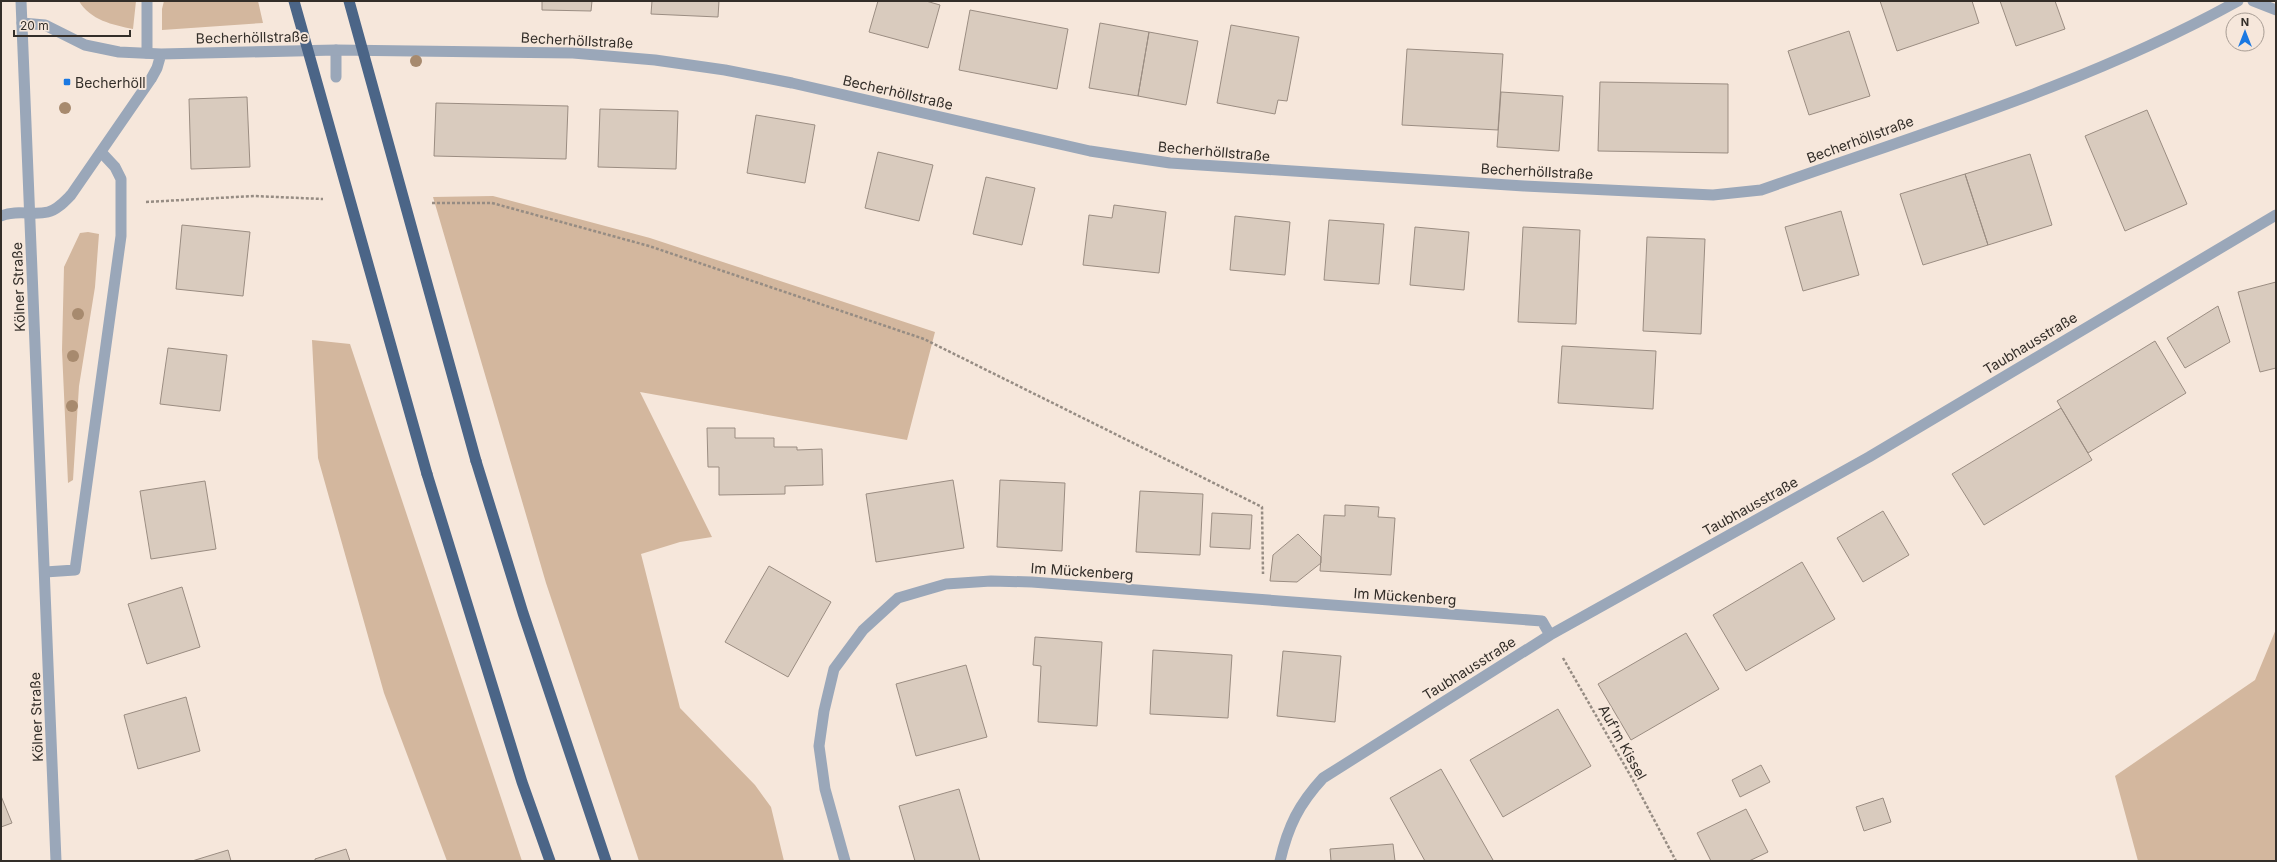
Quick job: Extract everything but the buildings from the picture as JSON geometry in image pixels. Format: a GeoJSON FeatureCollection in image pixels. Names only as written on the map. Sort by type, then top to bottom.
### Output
{"type":"FeatureCollection","features":[{"type":"Feature","properties":{"kind":"highway"},"geometry":{"type":"LineString","coordinates":[[294,1],[427,474],[520,774],[550,861]]}},
{"type":"Feature","properties":{"kind":"highway"},"geometry":{"type":"LineString","coordinates":[[349,1],[476,461],[530,635],[606,861]]}},
{"type":"Feature","properties":{"kind":"street","name":"Kölner Straße"},"geometry":{"type":"LineString","coordinates":[[21,1],[56,861]]}},
{"type":"Feature","properties":{"kind":"street"},"geometry":{"type":"LineString","coordinates":[[147,1],[148,53]]}},
{"type":"Feature","properties":{"kind":"street","name":"Becherhöllstraße"},"geometry":{"type":"LineString","coordinates":[[22,23],[45,25],[85,45],[102,50],[161,54],[336,50],[573,53],[663,61],[725,70],[792,83],[1090,151],[1170,163],[1524,186],[1713,195],[1761,190],[2059,84],[2188,28],[2238,1]]}},
{"type":"Feature","properties":{"kind":"street"},"geometry":{"type":"LineString","coordinates":[[2253,1],[2276,10]]}},
{"type":"Feature","properties":{"kind":"street"},"geometry":{"type":"LineString","coordinates":[[336,50],[336,77]]}},
{"type":"Feature","properties":{"kind":"street"},"geometry":{"type":"LineString","coordinates":[[1,216],[12,212],[48,212],[61,205],[71,195],[151,79],[157,68],[161,54]]}},
{"type":"Feature","properties":{"kind":"street"},"geometry":{"type":"LineString","coordinates":[[45,572],[75,570],[121,236],[123,203],[122,179],[115,167],[101,152]]}},
{"type":"Feature","properties":{"kind":"street","name":"Taubhausstraße"},"geometry":{"type":"LineString","coordinates":[[1280,861],[1292,820],[1305,798],[1323,778],[1550,634],[1869,457],[2276,214]]}},
{"type":"Feature","properties":{"kind":"street","name":"Im Mückenberg"},"geometry":{"type":"LineString","coordinates":[[845,861],[825,789],[819,746],[824,711],[834,669],[863,630],[898,598],[946,584],[991,581],[1032,582],[1542,621],[1550,634]]}},
{"type":"Feature","properties":{"kind":"path"},"geometry":{"type":"LineString","coordinates":[[123,203],[254,196],[325,199]]}},
{"type":"Feature","properties":{"kind":"path"},"geometry":{"type":"LineString","coordinates":[[427,203],[492,203],[649,246],[924,339],[1262,507],[1263,600]]}},
{"type":"Feature","properties":{"kind":"path","name":"Auf'm Kissel"},"geometry":{"type":"LineString","coordinates":[[1550,634],[1633,780],[1676,861]]}},
{"type":"Feature","properties":{"kind":"shaded area"},"geometry":{"type":"Polygon","coordinates":[[[79,1],[136,1],[133,29],[103,21],[89,13],[79,1]]]}},
{"type":"Feature","properties":{"kind":"shaded area"},"geometry":{"type":"Polygon","coordinates":[[[164,1],[258,1],[263,23],[162,30],[162,9],[164,1]]]}},
{"type":"Feature","properties":{"kind":"shaded area"},"geometry":{"type":"Polygon","coordinates":[[[493,196],[650,238],[935,332],[907,440],[640,392],[712,537],[680,542],[641,554],[680,708],[755,785],[771,807],[784,861],[639,861],[546,583],[433,197],[493,196]]]}},
{"type":"Feature","properties":{"kind":"shaded area"},"geometry":{"type":"Polygon","coordinates":[[[88,232],[99,234],[95,287],[79,386],[73,480],[68,483],[62,350],[64,267],[80,233],[88,232]]]}},
{"type":"Feature","properties":{"kind":"shaded area"},"geometry":{"type":"Polygon","coordinates":[[[312,340],[350,344],[522,861],[447,861],[384,693],[318,458],[312,340]]]}},
{"type":"Feature","properties":{"kind":"shaded area"},"geometry":{"type":"Polygon","coordinates":[[[2276,629],[2276,861],[2138,861],[2115,776],[2255,680],[2276,629]]]}},
{"type":"Feature","properties":{"kind":"place","name":"Becherhöll"},"geometry":{"type":"Point","coordinates":[67,82]}}]}
